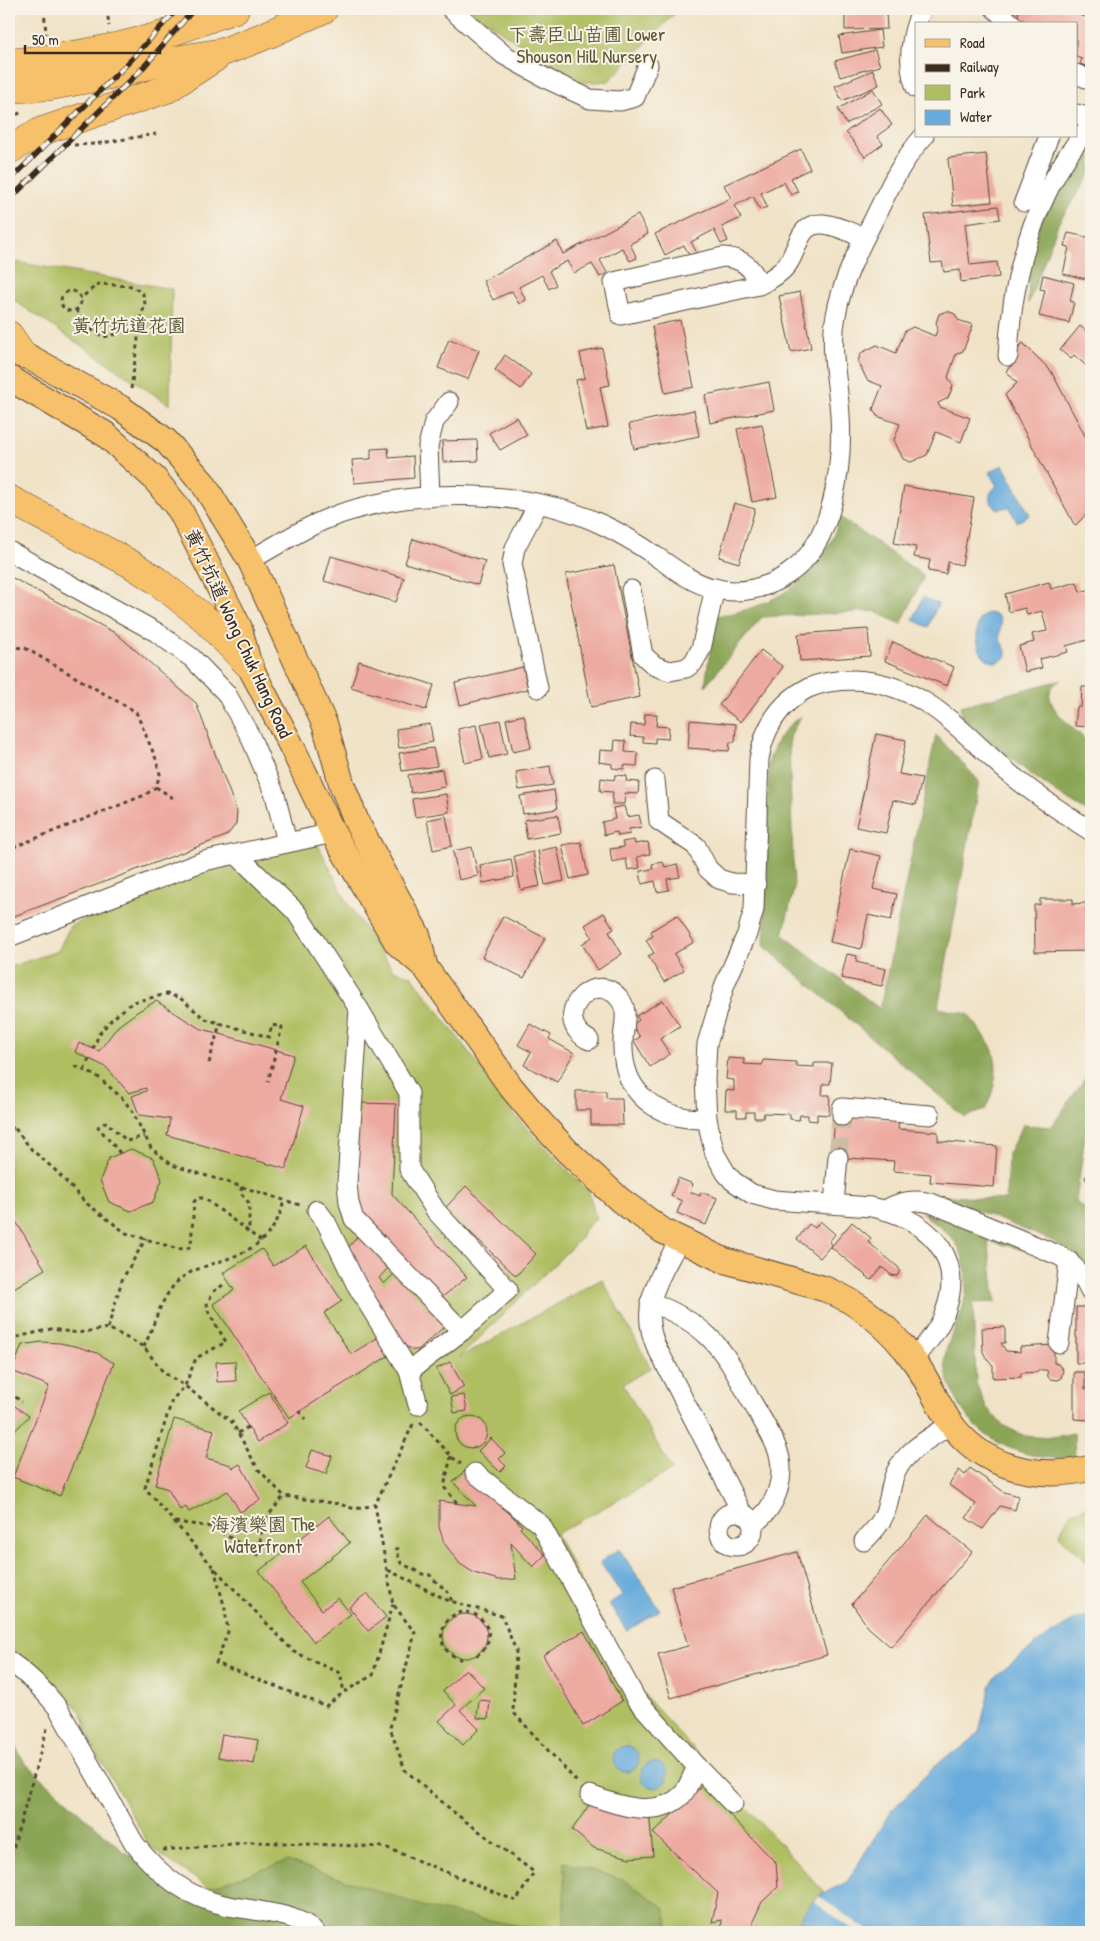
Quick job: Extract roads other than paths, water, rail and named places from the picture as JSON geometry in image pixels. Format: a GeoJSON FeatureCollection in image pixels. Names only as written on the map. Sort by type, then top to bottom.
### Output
{"type":"FeatureCollection","features":[{"type":"Feature","properties":{"kind":"highway"},"geometry":{"type":"LineString","coordinates":[[9,63],[72,56],[120,46],[158,36],[235,9]]}},
{"type":"Feature","properties":{"kind":"highway"},"geometry":{"type":"LineString","coordinates":[[9,89],[51,86],[110,76],[163,62],[223,52],[267,35],[324,9]]}},
{"type":"Feature","properties":{"kind":"highway"},"geometry":{"type":"LineString","coordinates":[[9,150],[42,131],[167,89],[223,52]]}},
{"type":"Feature","properties":{"kind":"highway"},"geometry":{"type":"LineString","coordinates":[[9,499],[156,580],[204,618],[249,665]]}},
{"type":"Feature","properties":{"kind":"main road","name":"黃竹坑道 Wong Chuk Hang Road"},"geometry":{"type":"LineString","coordinates":[[13,345],[121,408],[166,442],[204,483],[250,560],[325,725],[342,785],[354,816],[418,936],[425,966]]}},
{"type":"Feature","properties":{"kind":"main road","name":"黃竹坑道 Wong Chuk Hang Road"},"geometry":{"type":"LineString","coordinates":[[9,378],[105,434],[154,478],[180,510],[239,627],[249,665],[292,747],[333,833],[397,943],[425,966],[511,1087],[540,1123],[567,1151],[620,1200],[643,1218],[679,1240],[723,1260],[812,1284],[838,1294],[863,1309],[900,1343],[917,1365],[951,1424],[961,1436],[983,1453],[1016,1469],[1050,1474],[1091,1468]]}},
{"type":"Feature","properties":{"kind":"main road"},"geometry":{"type":"LineString","coordinates":[[196,540],[216,552],[235,559],[250,560],[240,576],[230,607]]}},
{"type":"Feature","properties":{"kind":"main road"},"geometry":{"type":"LineString","coordinates":[[292,747],[304,746],[317,739],[325,725]]}},
{"type":"Feature","properties":{"kind":"street"},"geometry":{"type":"LineString","coordinates":[[451,9],[504,55],[549,80],[590,99],[620,101],[635,97],[648,65]]}},
{"type":"Feature","properties":{"kind":"street"},"geometry":{"type":"LineString","coordinates":[[916,22],[922,9]]}},
{"type":"Feature","properties":{"kind":"street"},"geometry":{"type":"LineString","coordinates":[[995,9],[1010,22]]}},
{"type":"Feature","properties":{"kind":"street"},"geometry":{"type":"LineString","coordinates":[[915,24],[911,48],[912,76],[915,85]]}},
{"type":"Feature","properties":{"kind":"street"},"geometry":{"type":"LineString","coordinates":[[1078,75],[1091,80]]}},
{"type":"Feature","properties":{"kind":"street"},"geometry":{"type":"LineString","coordinates":[[1078,115],[1091,118]]}},
{"type":"Feature","properties":{"kind":"street"},"geometry":{"type":"LineString","coordinates":[[1008,356],[1009,327],[1017,276],[1032,226],[1060,168],[1077,141],[1091,124]]}},
{"type":"Feature","properties":{"kind":"street"},"geometry":{"type":"LineString","coordinates":[[250,560],[298,533],[329,519],[378,504],[430,497],[487,497],[538,504],[599,523],[636,543],[686,577],[715,588],[740,591],[754,589],[781,579],[804,561],[820,536],[836,486],[840,443],[840,417],[833,357],[834,328],[841,296],[864,238],[900,168],[922,138]]}},
{"type":"Feature","properties":{"kind":"street"},"geometry":{"type":"LineString","coordinates":[[1024,202],[1047,138]]}},
{"type":"Feature","properties":{"kind":"street"},"geometry":{"type":"LineString","coordinates":[[759,285],[751,269],[745,263],[723,257],[614,282],[621,315],[759,285],[782,271],[789,263],[801,234],[811,226],[824,224],[864,238]]}},
{"type":"Feature","properties":{"kind":"street"},"geometry":{"type":"LineString","coordinates":[[430,497],[428,446],[434,422],[449,402]]}},
{"type":"Feature","properties":{"kind":"street"},"geometry":{"type":"LineString","coordinates":[[538,504],[515,548],[512,564],[538,688]]}},
{"type":"Feature","properties":{"kind":"street"},"geometry":{"type":"LineString","coordinates":[[9,551],[156,632],[192,658],[226,693],[250,736],[275,795],[287,842]]}},
{"type":"Feature","properties":{"kind":"street"},"geometry":{"type":"LineString","coordinates":[[631,590],[644,654],[655,666],[670,671],[686,668],[698,657],[702,650],[715,588]]}},
{"type":"Feature","properties":{"kind":"street"},"geometry":{"type":"LineString","coordinates":[[917,1365],[945,1313],[951,1292],[950,1269],[944,1252],[931,1236],[912,1221],[885,1210],[774,1200],[757,1196],[742,1188],[726,1173],[720,1164],[711,1138],[707,1119],[705,1079],[707,1044],[725,984],[752,921],[756,884],[760,759],[766,733],[780,710],[790,700],[813,686],[832,681],[870,681],[901,689],[916,695],[947,717],[1029,790],[1091,831]]}},
{"type":"Feature","properties":{"kind":"street"},"geometry":{"type":"LineString","coordinates":[[655,780],[659,821],[696,846],[708,869],[719,879],[732,883],[756,884]]}},
{"type":"Feature","properties":{"kind":"street"},"geometry":{"type":"LineString","coordinates":[[9,937],[204,861],[333,833]]}},
{"type":"Feature","properties":{"kind":"street"},"geometry":{"type":"LineString","coordinates":[[236,854],[296,912],[359,1009],[409,1093],[409,1169],[436,1211],[508,1290],[462,1331],[409,1371]]}},
{"type":"Feature","properties":{"kind":"street"},"geometry":{"type":"LineString","coordinates":[[589,1040],[583,1037],[575,1025],[573,1018],[575,1004],[586,992],[602,989],[610,990],[617,994],[625,1009],[623,1055],[626,1068],[638,1091],[651,1104],[666,1114],[680,1118],[707,1119]]}},
{"type":"Feature","properties":{"kind":"street"},"geometry":{"type":"LineString","coordinates":[[359,1009],[347,1183],[349,1204],[354,1219],[462,1331]]}},
{"type":"Feature","properties":{"kind":"street"},"geometry":{"type":"LineString","coordinates":[[842,1116],[842,1108],[930,1115]]}},
{"type":"Feature","properties":{"kind":"street"},"geometry":{"type":"LineString","coordinates":[[834,1204],[838,1157]]}},
{"type":"Feature","properties":{"kind":"street"},"geometry":{"type":"LineString","coordinates":[[885,1210],[906,1201],[914,1200],[931,1204],[1060,1256],[1069,1261],[1082,1274],[1091,1292]]}},
{"type":"Feature","properties":{"kind":"street"},"geometry":{"type":"LineString","coordinates":[[349,1204],[330,1209],[322,1216],[356,1284],[409,1371],[418,1405]]}},
{"type":"Feature","properties":{"kind":"street"},"geometry":{"type":"LineString","coordinates":[[650,1302],[681,1316],[708,1336],[720,1348],[730,1361],[777,1447],[780,1469],[778,1491],[769,1510],[762,1517],[747,1518],[652,1336],[649,1324],[650,1302],[679,1240]]}},
{"type":"Feature","properties":{"kind":"street"},"geometry":{"type":"LineString","coordinates":[[1059,1343],[1069,1261]]}},
{"type":"Feature","properties":{"kind":"street"},"geometry":{"type":"LineString","coordinates":[[864,1540],[879,1525],[888,1502],[892,1481],[901,1463],[913,1450],[951,1424]]}},
{"type":"Feature","properties":{"kind":"street"},"geometry":{"type":"LineString","coordinates":[[475,1474],[541,1525],[636,1699],[733,1804]]}},
{"type":"Feature","properties":{"kind":"street"},"geometry":{"type":"LineString","coordinates":[[9,1660],[44,1690],[54,1703],[141,1852],[167,1879],[202,1898],[222,1905],[286,1917],[306,1924],[315,1932]]}},
{"type":"Feature","properties":{"kind":"street"},"geometry":{"type":"LineString","coordinates":[[590,1795],[617,1806],[644,1808],[666,1805],[683,1794],[697,1767]]}},
{"type":"Feature","properties":{"kind":"water"},"geometry":{"type":"Polygon","coordinates":[[[1003,465],[1030,515],[1017,522],[1009,507],[999,509],[990,501],[991,492],[997,486],[989,472],[1003,465]]]}},
{"type":"Feature","properties":{"kind":"water"},"geometry":{"type":"Polygon","coordinates":[[[923,597],[938,604],[928,627],[913,620],[923,597]]]}},
{"type":"Feature","properties":{"kind":"water"},"geometry":{"type":"Polygon","coordinates":[[[988,613],[997,615],[1001,621],[1000,639],[1006,650],[1006,656],[997,662],[990,661],[985,657],[978,645],[978,624],[980,618],[988,613]]]}},
{"type":"Feature","properties":{"kind":"water"},"geometry":{"type":"Polygon","coordinates":[[[619,1549],[660,1610],[627,1631],[609,1604],[622,1595],[600,1562],[619,1549]]]}},
{"type":"Feature","properties":{"kind":"water"},"geometry":{"type":"Polygon","coordinates":[[[1091,1615],[1091,1932],[795,1932],[807,1908],[818,1896],[847,1882],[891,1811],[941,1760],[965,1746],[979,1732],[991,1684],[997,1675],[1043,1639],[1073,1621],[1091,1615]]]}},
{"type":"Feature","properties":{"kind":"water"},"geometry":{"type":"Polygon","coordinates":[[[626,1746],[635,1750],[639,1759],[635,1768],[626,1772],[617,1768],[613,1759],[617,1750],[626,1746]]]}},
{"type":"Feature","properties":{"kind":"water"},"geometry":{"type":"Polygon","coordinates":[[[654,1762],[663,1766],[667,1775],[663,1784],[654,1788],[645,1784],[641,1775],[645,1766],[654,1762]]]}},
{"type":"Feature","properties":{"kind":"tunnel"},"geometry":{"type":"LineString","coordinates":[[838,1157],[842,1116]]}},
{"type":"Feature","properties":{"kind":"railway"},"geometry":{"type":"LineString","coordinates":[[9,181],[132,59],[177,9]]}},
{"type":"Feature","properties":{"kind":"railway"},"geometry":{"type":"LineString","coordinates":[[9,200],[141,70],[194,9]]}},
{"type":"Feature","properties":{"kind":"park label","name":"下壽臣山苗圃 Lower Shouson Hill Nursery"},"geometry":{"type":"Point","coordinates":[587,45]}},
{"type":"Feature","properties":{"kind":"park label","name":"黃竹坑道花園"},"geometry":{"type":"Point","coordinates":[129,325]}},
{"type":"Feature","properties":{"kind":"park label","name":"海濱樂園 The Waterfront"},"geometry":{"type":"Point","coordinates":[263,1535]}}]}
